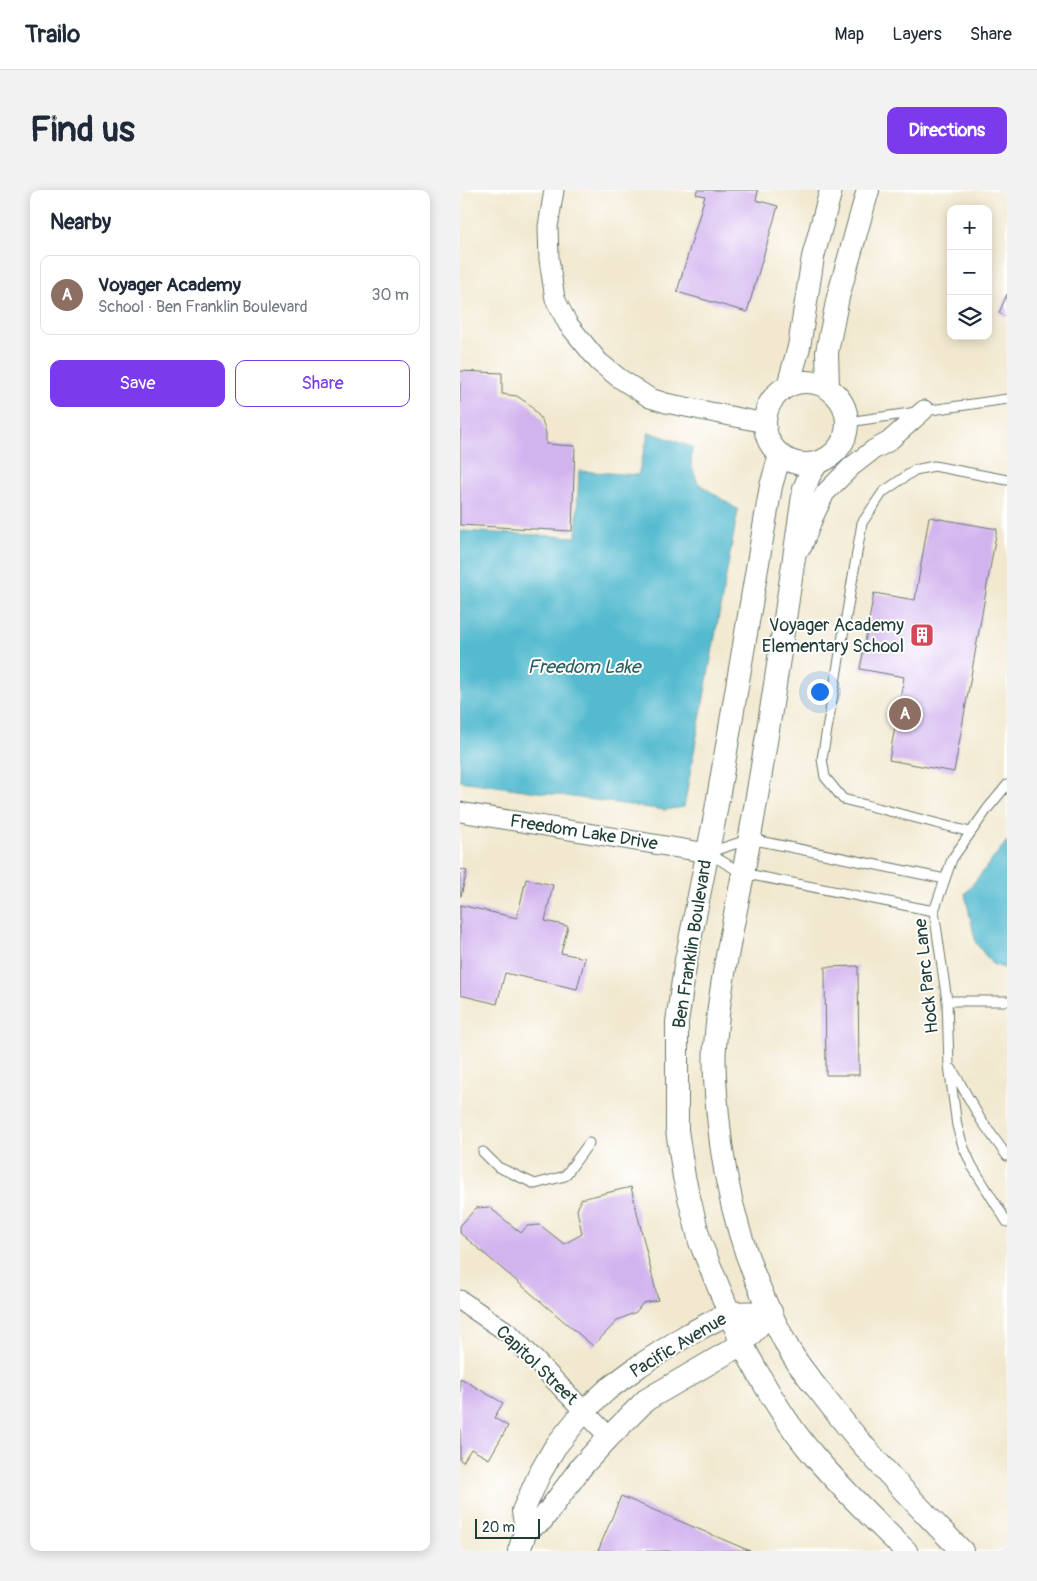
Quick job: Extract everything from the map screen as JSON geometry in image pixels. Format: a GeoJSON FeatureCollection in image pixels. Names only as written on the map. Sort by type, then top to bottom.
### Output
{"type":"FeatureCollection","features":[{"type":"Feature","properties":{"kind":"street"},"geometry":{"type":"LineString","coordinates":[[554,190],[548,227],[549,259],[555,299],[568,324],[599,362],[618,378],[650,398],[765,423]]}},
{"type":"Feature","properties":{"kind":"street"},"geometry":{"type":"LineString","coordinates":[[788,386],[799,347],[813,257],[831,190]]}},
{"type":"Feature","properties":{"kind":"street"},"geometry":{"type":"LineString","coordinates":[[828,387],[827,352],[838,297],[868,190]]}},
{"type":"Feature","properties":{"kind":"street"},"geometry":{"type":"LineString","coordinates":[[808,381],[828,387],[838,396],[845,408],[848,422],[846,435],[839,447],[830,456],[818,462],[798,463],[780,455],[772,446],[767,435],[766,412],[778,392],[788,386],[808,381]]}},
{"type":"Feature","properties":{"kind":"street","name":"Ben Franklin Boulevard"},"geometry":{"type":"LineString","coordinates":[[792,572],[825,493],[851,467],[873,450],[888,442],[924,410]]}},
{"type":"Feature","properties":{"kind":"street","name":"Ben Franklin Boulevard"},"geometry":{"type":"LineString","coordinates":[[780,455],[771,486],[708,853],[686,960],[677,1022],[677,1130],[684,1177],[700,1242],[742,1344],[782,1412],[814,1456],[906,1551]]}},
{"type":"Feature","properties":{"kind":"street","name":"Ben Franklin Boulevard"},"geometry":{"type":"LineString","coordinates":[[818,462],[810,474],[804,489],[750,838],[742,873],[720,1005],[715,1049],[720,1137],[729,1196],[751,1271],[785,1343],[806,1374],[856,1439],[962,1551]]}},
{"type":"Feature","properties":{"kind":"street","name":"Freedom Lake Drive"},"geometry":{"type":"LineString","coordinates":[[460,812],[708,853]]}},
{"type":"Feature","properties":{"kind":"street","name":"Capitol Street"},"geometry":{"type":"LineString","coordinates":[[460,1300],[510,1334],[609,1437]]}},
{"type":"Feature","properties":{"kind":"street","name":"Pacific Avenue"},"geometry":{"type":"LineString","coordinates":[[522,1541],[523,1511],[539,1475],[555,1447],[584,1411],[608,1389],[639,1366],[687,1335],[729,1313],[770,1312]]}},
{"type":"Feature","properties":{"kind":"street","name":"Pacific Avenue"},"geometry":{"type":"LineString","coordinates":[[522,1541],[542,1520],[582,1466],[646,1400],[742,1344],[770,1312]]}},
{"type":"Feature","properties":{"kind":"lane"},"geometry":{"type":"LineString","coordinates":[[848,422],[1007,399]]}},
{"type":"Feature","properties":{"kind":"lane"},"geometry":{"type":"LineString","coordinates":[[970,832],[842,799],[825,777],[822,759],[862,523],[883,492],[915,470],[934,466],[1007,480]]}},
{"type":"Feature","properties":{"kind":"lane","name":"Hock Parc Lane"},"geometry":{"type":"LineString","coordinates":[[1007,785],[970,832],[952,859],[934,911],[947,1001],[949,1064],[954,1104],[963,1146],[972,1166],[1007,1222]]}},
{"type":"Feature","properties":{"kind":"lane"},"geometry":{"type":"LineString","coordinates":[[708,853],[750,838],[945,879]]}},
{"type":"Feature","properties":{"kind":"lane"},"geometry":{"type":"LineString","coordinates":[[708,853],[742,873],[934,911]]}},
{"type":"Feature","properties":{"kind":"lane"},"geometry":{"type":"LineString","coordinates":[[947,1001],[1007,1001]]}},
{"type":"Feature","properties":{"kind":"lane","name":"Hock Parc Lane"},"geometry":{"type":"LineString","coordinates":[[949,1064],[981,1120],[1007,1156]]}},
{"type":"Feature","properties":{"kind":"lane"},"geometry":{"type":"LineString","coordinates":[[483,1152],[498,1167],[535,1184],[565,1176],[589,1144]]}},
{"type":"Feature","properties":{"kind":"water","name":"Freedom Lake"},"geometry":{"type":"Polygon","coordinates":[[[649,432],[692,447],[691,465],[698,483],[738,510],[684,807],[664,810],[460,781],[460,531],[576,537],[579,471],[638,475],[649,432]]]}},
{"type":"Feature","properties":{"kind":"water"},"geometry":{"type":"Polygon","coordinates":[[[1007,841],[1007,969],[992,964],[976,943],[965,894],[1007,841]]]}},
{"type":"Feature","properties":{"kind":"building"},"geometry":{"type":"Polygon","coordinates":[[[697,190],[755,190],[758,191],[756,200],[778,206],[747,312],[677,292],[705,196],[696,194],[697,190]]]}},
{"type":"Feature","properties":{"kind":"building"},"geometry":{"type":"Polygon","coordinates":[[[1007,294],[1007,317],[999,313],[1007,294]]]}},
{"type":"Feature","properties":{"kind":"building"},"geometry":{"type":"Polygon","coordinates":[[[460,371],[502,373],[502,394],[517,396],[530,405],[542,420],[546,433],[546,444],[575,446],[572,531],[460,525],[460,371]]]}},
{"type":"Feature","properties":{"kind":"building","name":"Voyager Academy Elementary School"},"geometry":{"type":"Polygon","coordinates":[[[929,517],[997,529],[954,772],[889,760],[904,677],[860,669],[874,593],[915,600],[929,517]]]}},
{"type":"Feature","properties":{"kind":"building"},"geometry":{"type":"Polygon","coordinates":[[[460,869],[467,871],[461,896],[460,896],[460,869]]]}},
{"type":"Feature","properties":{"kind":"building"},"geometry":{"type":"Polygon","coordinates":[[[526,879],[553,885],[545,921],[568,926],[561,953],[585,958],[577,989],[505,973],[497,1004],[460,995],[460,905],[517,918],[526,879]]]}},
{"type":"Feature","properties":{"kind":"building"},"geometry":{"type":"Polygon","coordinates":[[[858,966],[859,1075],[826,1075],[825,967],[858,966]]]}},
{"type":"Feature","properties":{"kind":"building"},"geometry":{"type":"Polygon","coordinates":[[[631,1187],[658,1300],[643,1303],[636,1312],[618,1320],[593,1346],[460,1233],[460,1226],[476,1208],[489,1207],[521,1233],[527,1226],[540,1225],[564,1244],[582,1234],[577,1210],[581,1199],[631,1187]]]}},
{"type":"Feature","properties":{"kind":"building"},"geometry":{"type":"Polygon","coordinates":[[[460,1378],[503,1403],[494,1418],[508,1426],[489,1459],[471,1449],[463,1462],[460,1460],[460,1378]]]}},
{"type":"Feature","properties":{"kind":"building"},"geometry":{"type":"Polygon","coordinates":[[[621,1496],[750,1551],[598,1551],[621,1496]]]}},
{"type":"Feature","properties":{"kind":"place","name":"Voyager Academy Elementary School"},"geometry":{"type":"Point","coordinates":[922,635]}},
{"type":"Feature","properties":{"kind":"place","name":"Voyager Academy"},"geometry":{"type":"Point","coordinates":[905,714]}}]}
